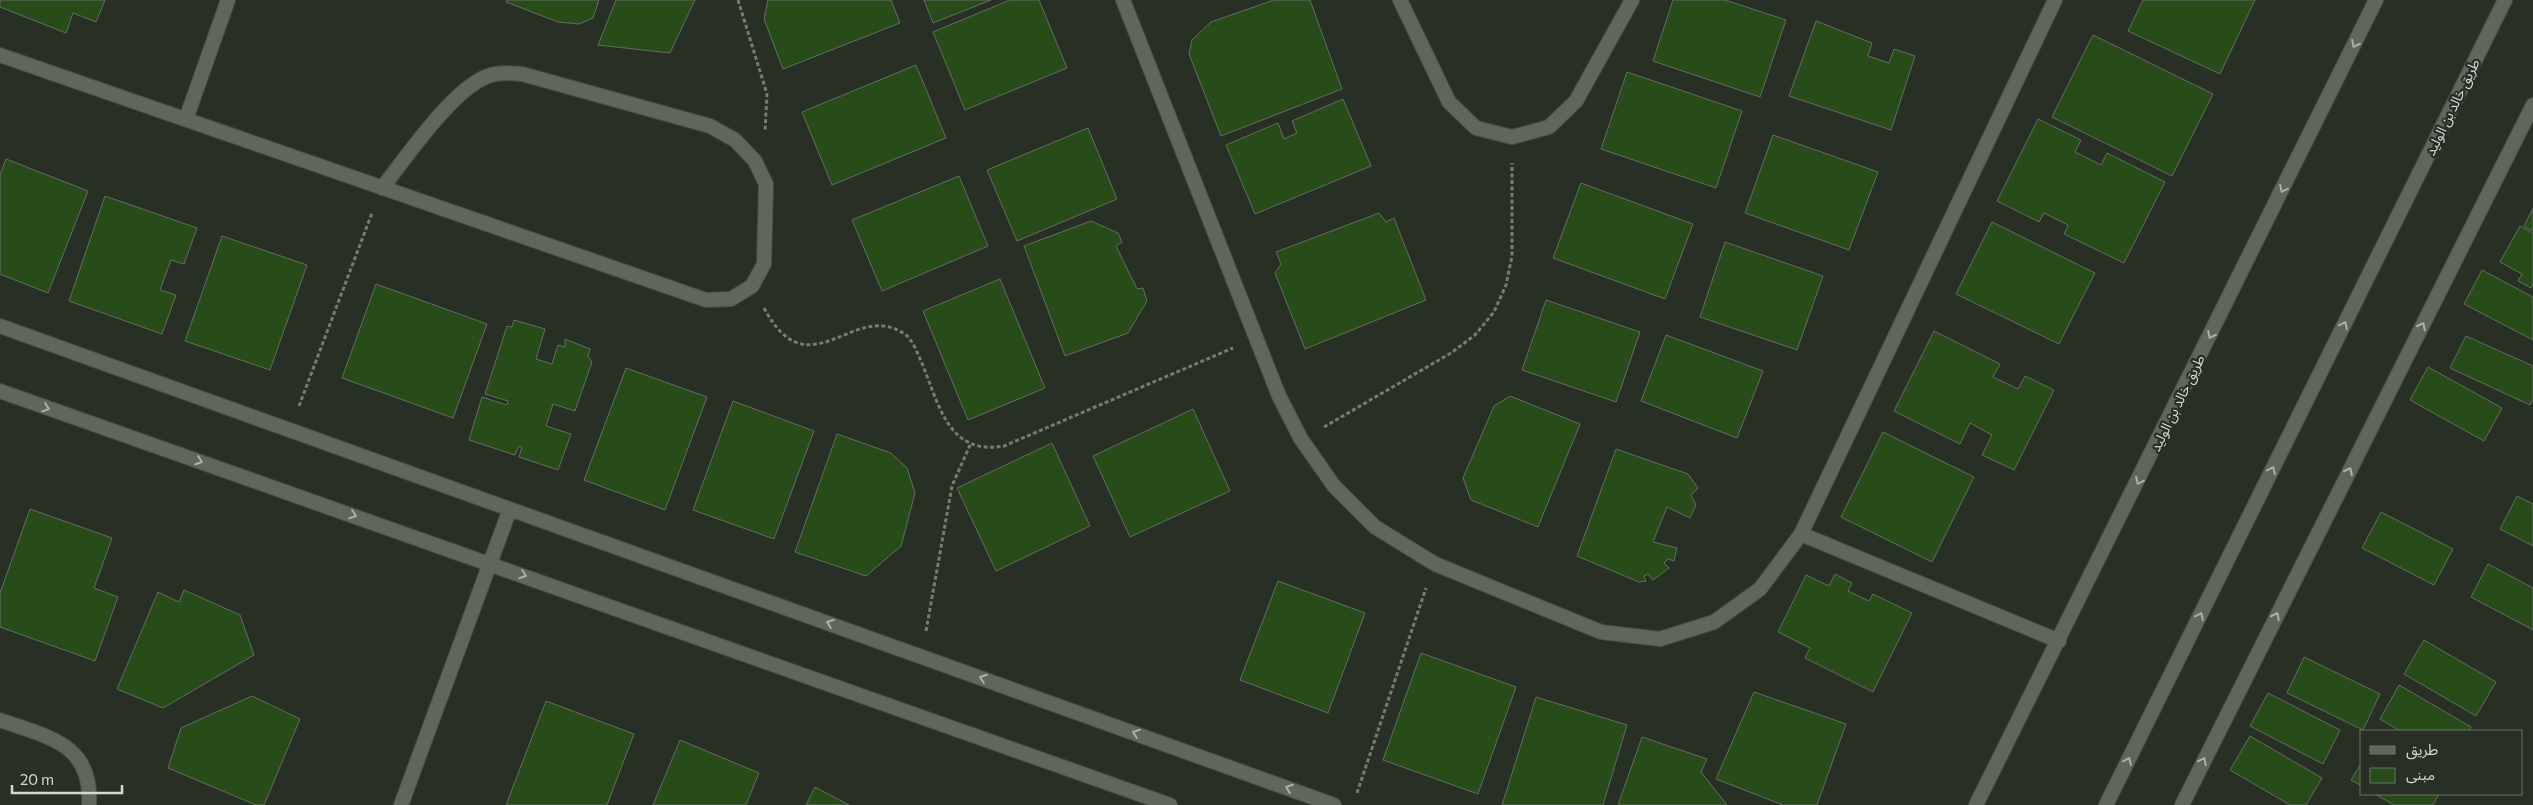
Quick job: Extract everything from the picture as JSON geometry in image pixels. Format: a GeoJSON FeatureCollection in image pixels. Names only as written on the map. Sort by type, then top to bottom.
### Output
{"type":"FeatureCollection","features":[{"type":"Feature","properties":{"kind":"street"},"geometry":{"type":"LineString","coordinates":[[186,119],[228,0]]}},
{"type":"Feature","properties":{"kind":"street"},"geometry":{"type":"LineString","coordinates":[[1123,0],[1279,396],[1302,439],[1334,486],[1375,528],[1435,564],[1601,632],[1660,639],[1714,622],[1760,589],[1801,534],[2055,0]]}},
{"type":"Feature","properties":{"kind":"street"},"geometry":{"type":"LineString","coordinates":[[1400,0],[1449,102],[1476,128],[1512,137],[1549,127],[1576,101],[1632,0]]}},
{"type":"Feature","properties":{"kind":"street","name":"طريق خالد بن الوليد"},"geometry":{"type":"LineString","coordinates":[[1976,805],[2376,0]]}},
{"type":"Feature","properties":{"kind":"street","name":"طريق خالد بن الوليد"},"geometry":{"type":"LineString","coordinates":[[2106,805],[2505,0]]}},
{"type":"Feature","properties":{"kind":"street"},"geometry":{"type":"LineString","coordinates":[[0,55],[186,119],[382,188],[706,300],[731,299],[752,286],[764,264],[766,184],[755,161],[735,140],[710,126],[522,74],[494,74],[469,85],[456,98],[382,188]]}},
{"type":"Feature","properties":{"kind":"street"},"geometry":{"type":"LineString","coordinates":[[2182,805],[2533,105]]}},
{"type":"Feature","properties":{"kind":"street"},"geometry":{"type":"LineString","coordinates":[[0,326],[1334,805]]}},
{"type":"Feature","properties":{"kind":"street"},"geometry":{"type":"LineString","coordinates":[[0,391],[1170,805]]}},
{"type":"Feature","properties":{"kind":"street"},"geometry":{"type":"LineString","coordinates":[[401,805],[510,509]]}},
{"type":"Feature","properties":{"kind":"street"},"geometry":{"type":"LineString","coordinates":[[1801,534],[2059,641]]}},
{"type":"Feature","properties":{"kind":"street"},"geometry":{"type":"LineString","coordinates":[[0,720],[62,742],[76,756],[86,774],[90,793],[89,805]]}},
{"type":"Feature","properties":{"kind":"path"},"geometry":{"type":"LineString","coordinates":[[738,0],[767,94],[765,131],[755,161]]}},
{"type":"Feature","properties":{"kind":"path"},"geometry":{"type":"LineString","coordinates":[[1302,439],[1451,353],[1475,335],[1494,312],[1506,285],[1512,256],[1512,137]]}},
{"type":"Feature","properties":{"kind":"path"},"geometry":{"type":"LineString","coordinates":[[290,430],[382,188]]}},
{"type":"Feature","properties":{"kind":"path"},"geometry":{"type":"LineString","coordinates":[[752,286],[774,327],[783,336],[794,342],[807,345],[820,344],[880,325],[896,328],[908,337],[917,351],[947,420],[956,435],[970,445],[987,449],[1004,446],[1256,338]]}},
{"type":"Feature","properties":{"kind":"path"},"geometry":{"type":"LineString","coordinates":[[922,656],[952,486],[970,445]]}},
{"type":"Feature","properties":{"kind":"path"},"geometry":{"type":"LineString","coordinates":[[1356,796],[1435,564]]}},
{"type":"Feature","properties":{"kind":"building"},"geometry":{"type":"Polygon","coordinates":[[[0,0],[105,0],[96,22],[73,13],[66,33],[0,7],[0,0]]]}},
{"type":"Feature","properties":{"kind":"building"},"geometry":{"type":"Polygon","coordinates":[[[507,0],[599,0],[593,18],[579,24],[558,22],[506,2],[507,0]]]}},
{"type":"Feature","properties":{"kind":"building"},"geometry":{"type":"Polygon","coordinates":[[[616,0],[695,0],[670,53],[598,45],[616,0]]]}},
{"type":"Feature","properties":{"kind":"building"},"geometry":{"type":"Polygon","coordinates":[[[768,0],[891,0],[900,23],[783,69],[764,19],[768,0]]]}},
{"type":"Feature","properties":{"kind":"building"},"geometry":{"type":"Polygon","coordinates":[[[924,0],[991,0],[933,23],[924,0]]]}},
{"type":"Feature","properties":{"kind":"building"},"geometry":{"type":"Polygon","coordinates":[[[1010,0],[1039,0],[1067,68],[965,110],[933,32],[1010,0]]]}},
{"type":"Feature","properties":{"kind":"building"},"geometry":{"type":"Polygon","coordinates":[[[1274,0],[1310,0],[1342,89],[1221,136],[1189,54],[1192,40],[1211,22],[1274,0]]]}},
{"type":"Feature","properties":{"kind":"building"},"geometry":{"type":"Polygon","coordinates":[[[1673,0],[1725,0],[1786,20],[1760,97],[1653,61],[1673,0]]]}},
{"type":"Feature","properties":{"kind":"building"},"geometry":{"type":"Polygon","coordinates":[[[2143,0],[2255,0],[2220,74],[2128,31],[2143,0]]]}},
{"type":"Feature","properties":{"kind":"building"},"geometry":{"type":"Polygon","coordinates":[[[1816,21],[1872,43],[1868,56],[1889,63],[1894,49],[1915,56],[1891,130],[1789,96],[1816,21]]]}},
{"type":"Feature","properties":{"kind":"building"},"geometry":{"type":"Polygon","coordinates":[[[2093,35],[2213,94],[2172,176],[2052,117],[2093,35]]]}},
{"type":"Feature","properties":{"kind":"building"},"geometry":{"type":"Polygon","coordinates":[[[916,65],[946,138],[832,185],[802,112],[916,65]]]}},
{"type":"Feature","properties":{"kind":"building"},"geometry":{"type":"Polygon","coordinates":[[[1627,72],[1742,111],[1716,188],[1601,149],[1627,72]]]}},
{"type":"Feature","properties":{"kind":"building"},"geometry":{"type":"Polygon","coordinates":[[[1343,99],[1371,166],[1255,214],[1226,145],[1278,123],[1284,139],[1297,133],[1292,121],[1343,99]]]}},
{"type":"Feature","properties":{"kind":"building"},"geometry":{"type":"Polygon","coordinates":[[[2038,119],[2081,140],[2075,152],[2101,165],[2107,153],[2165,182],[2124,263],[2064,234],[2068,225],[2044,213],[2039,222],[1997,201],[2038,119]]]}},
{"type":"Feature","properties":{"kind":"building"},"geometry":{"type":"Polygon","coordinates":[[[1088,128],[1117,199],[1017,241],[987,170],[1088,128]]]}},
{"type":"Feature","properties":{"kind":"building"},"geometry":{"type":"Polygon","coordinates":[[[1773,135],[1878,172],[1849,250],[1745,213],[1773,135]]]}},
{"type":"Feature","properties":{"kind":"building"},"geometry":{"type":"Polygon","coordinates":[[[6,159],[88,191],[48,293],[0,274],[0,175],[6,159]]]}},
{"type":"Feature","properties":{"kind":"building"},"geometry":{"type":"Polygon","coordinates":[[[959,176],[988,246],[882,291],[852,220],[959,176]]]}},
{"type":"Feature","properties":{"kind":"building"},"geometry":{"type":"Polygon","coordinates":[[[1581,183],[1693,224],[1665,299],[1553,258],[1581,183]]]}},
{"type":"Feature","properties":{"kind":"building"},"geometry":{"type":"Polygon","coordinates":[[[105,196],[197,228],[184,264],[171,260],[160,290],[176,295],[162,334],[69,301],[105,196]]]}},
{"type":"Feature","properties":{"kind":"building"},"geometry":{"type":"Polygon","coordinates":[[[2533,208],[2533,231],[2524,226],[2533,208]]]}},
{"type":"Feature","properties":{"kind":"building"},"geometry":{"type":"Polygon","coordinates":[[[1379,213],[1386,222],[1394,218],[1426,300],[1305,349],[1275,273],[1281,264],[1276,252],[1379,213]]]}},
{"type":"Feature","properties":{"kind":"building"},"geometry":{"type":"Polygon","coordinates":[[[1091,221],[1118,233],[1122,242],[1116,246],[1137,289],[1143,288],[1147,301],[1128,333],[1065,356],[1024,246],[1091,221]]]}},
{"type":"Feature","properties":{"kind":"building"},"geometry":{"type":"Polygon","coordinates":[[[1992,222],[2095,273],[2059,344],[1956,294],[1992,222]]]}},
{"type":"Feature","properties":{"kind":"building"},"geometry":{"type":"Polygon","coordinates":[[[2520,226],[2533,233],[2533,284],[2531,288],[2518,281],[2522,274],[2500,262],[2520,226]]]}},
{"type":"Feature","properties":{"kind":"building"},"geometry":{"type":"Polygon","coordinates":[[[222,236],[307,265],[270,370],[185,341],[222,236]]]}},
{"type":"Feature","properties":{"kind":"building"},"geometry":{"type":"Polygon","coordinates":[[[1725,242],[1823,276],[1797,350],[1700,317],[1725,242]]]}},
{"type":"Feature","properties":{"kind":"building"},"geometry":{"type":"Polygon","coordinates":[[[2482,270],[2533,297],[2533,340],[2464,304],[2482,270]]]}},
{"type":"Feature","properties":{"kind":"building"},"geometry":{"type":"Polygon","coordinates":[[[1000,279],[1045,388],[968,420],[923,311],[1000,279]]]}},
{"type":"Feature","properties":{"kind":"building"},"geometry":{"type":"Polygon","coordinates":[[[376,284],[487,324],[453,418],[342,378],[376,284]]]}},
{"type":"Feature","properties":{"kind":"building"},"geometry":{"type":"Polygon","coordinates":[[[1546,300],[1640,332],[1616,402],[1522,370],[1546,300]]]}},
{"type":"Feature","properties":{"kind":"building"},"geometry":{"type":"Polygon","coordinates":[[[514,320],[545,329],[536,359],[552,364],[558,345],[565,347],[565,339],[590,349],[588,356],[592,362],[575,411],[553,404],[546,426],[571,434],[558,470],[519,457],[522,447],[519,446],[515,455],[469,440],[482,397],[507,405],[508,401],[485,394],[507,326],[512,327],[514,320]]]}},
{"type":"Feature","properties":{"kind":"building"},"geometry":{"type":"Polygon","coordinates":[[[1934,331],[2000,364],[1993,377],[2018,389],[2025,376],[2054,390],[2014,470],[1982,455],[1992,435],[1970,423],[1960,444],[1894,411],[1934,331]]]}},
{"type":"Feature","properties":{"kind":"building"},"geometry":{"type":"Polygon","coordinates":[[[1666,335],[1763,371],[1737,438],[1641,401],[1666,335]]]}},
{"type":"Feature","properties":{"kind":"building"},"geometry":{"type":"Polygon","coordinates":[[[2466,336],[2533,366],[2533,400],[2530,405],[2450,368],[2466,336]]]}},
{"type":"Feature","properties":{"kind":"building"},"geometry":{"type":"Polygon","coordinates":[[[2428,367],[2502,408],[2484,441],[2410,400],[2428,367]]]}},
{"type":"Feature","properties":{"kind":"building"},"geometry":{"type":"Polygon","coordinates":[[[626,368],[707,397],[665,510],[584,480],[626,368]]]}},
{"type":"Feature","properties":{"kind":"building"},"geometry":{"type":"Polygon","coordinates":[[[1510,396],[1580,424],[1538,527],[1471,500],[1463,478],[1494,406],[1510,396]]]}},
{"type":"Feature","properties":{"kind":"building"},"geometry":{"type":"Polygon","coordinates":[[[733,401],[814,431],[774,539],[693,510],[733,401]]]}},
{"type":"Feature","properties":{"kind":"building"},"geometry":{"type":"Polygon","coordinates":[[[1193,409],[1230,491],[1130,537],[1093,456],[1193,409]]]}},
{"type":"Feature","properties":{"kind":"building"},"geometry":{"type":"Polygon","coordinates":[[[1883,432],[1974,477],[1932,562],[1841,517],[1883,432]]]}},
{"type":"Feature","properties":{"kind":"building"},"geometry":{"type":"Polygon","coordinates":[[[837,434],[891,453],[907,468],[915,493],[901,546],[866,576],[795,552],[837,434]]]}},
{"type":"Feature","properties":{"kind":"building"},"geometry":{"type":"Polygon","coordinates":[[[1052,443],[1090,526],[996,571],[957,488],[1052,443]]]}},
{"type":"Feature","properties":{"kind":"building"},"geometry":{"type":"Polygon","coordinates":[[[1616,449],[1688,474],[1698,488],[1691,495],[1696,505],[1690,518],[1667,507],[1653,542],[1677,548],[1674,561],[1668,559],[1664,563],[1669,568],[1653,580],[1648,574],[1644,576],[1646,581],[1639,582],[1577,556],[1616,449]]]}},
{"type":"Feature","properties":{"kind":"building"},"geometry":{"type":"Polygon","coordinates":[[[2517,496],[2533,504],[2533,546],[2500,529],[2517,496]]]}},
{"type":"Feature","properties":{"kind":"building"},"geometry":{"type":"Polygon","coordinates":[[[30,509],[112,538],[94,588],[118,597],[95,661],[0,627],[0,593],[30,509]]]}},
{"type":"Feature","properties":{"kind":"building"},"geometry":{"type":"Polygon","coordinates":[[[2381,512],[2453,549],[2434,585],[2362,548],[2381,512]]]}},
{"type":"Feature","properties":{"kind":"building"},"geometry":{"type":"Polygon","coordinates":[[[2488,564],[2533,588],[2533,630],[2471,597],[2488,564]]]}},
{"type":"Feature","properties":{"kind":"building"},"geometry":{"type":"Polygon","coordinates":[[[1835,574],[1852,583],[1848,591],[1869,601],[1873,594],[1912,613],[1873,692],[1805,658],[1810,648],[1778,632],[1806,575],[1829,586],[1835,574]]]}},
{"type":"Feature","properties":{"kind":"building"},"geometry":{"type":"Polygon","coordinates":[[[1278,581],[1365,613],[1328,713],[1240,680],[1278,581]]]}},
{"type":"Feature","properties":{"kind":"building"},"geometry":{"type":"Polygon","coordinates":[[[184,590],[240,615],[254,655],[163,708],[117,689],[158,592],[179,602],[184,590]]]}},
{"type":"Feature","properties":{"kind":"building"},"geometry":{"type":"Polygon","coordinates":[[[2424,640],[2496,682],[2476,716],[2404,674],[2424,640]]]}},
{"type":"Feature","properties":{"kind":"building"},"geometry":{"type":"Polygon","coordinates":[[[1421,653],[1516,687],[1478,794],[1383,760],[1421,653]]]}},
{"type":"Feature","properties":{"kind":"building"},"geometry":{"type":"Polygon","coordinates":[[[2304,657],[2380,694],[2363,730],[2287,693],[2304,657]]]}},
{"type":"Feature","properties":{"kind":"building"},"geometry":{"type":"Polygon","coordinates":[[[2399,685],[2471,727],[2470,730],[2398,730],[2380,719],[2399,685]]]}},
{"type":"Feature","properties":{"kind":"building"},"geometry":{"type":"Polygon","coordinates":[[[1754,692],[1846,724],[1817,805],[1783,805],[1716,779],[1754,692]]]}},
{"type":"Feature","properties":{"kind":"building"},"geometry":{"type":"Polygon","coordinates":[[[2268,693],[2340,730],[2323,764],[2250,726],[2268,693]]]}},
{"type":"Feature","properties":{"kind":"building"},"geometry":{"type":"Polygon","coordinates":[[[252,696],[300,719],[264,805],[256,805],[168,768],[181,728],[252,696]]]}},
{"type":"Feature","properties":{"kind":"building"},"geometry":{"type":"Polygon","coordinates":[[[1536,697],[1627,725],[1603,805],[1502,805],[1536,697]]]}},
{"type":"Feature","properties":{"kind":"building"},"geometry":{"type":"Polygon","coordinates":[[[546,701],[634,734],[607,805],[506,805],[546,701]]]}},
{"type":"Feature","properties":{"kind":"building"},"geometry":{"type":"Polygon","coordinates":[[[2250,736],[2322,778],[2306,805],[2290,805],[2230,770],[2250,736]]]}},
{"type":"Feature","properties":{"kind":"building"},"geometry":{"type":"Polygon","coordinates":[[[1642,737],[1707,759],[1701,772],[1727,805],[1618,805],[1642,737]]]}},
{"type":"Feature","properties":{"kind":"building"},"geometry":{"type":"Polygon","coordinates":[[[680,740],[759,773],[746,805],[653,805],[680,740]]]}},
{"type":"Feature","properties":{"kind":"building"},"geometry":{"type":"Polygon","coordinates":[[[2360,765],[2360,785],[2351,780],[2360,765]]]}},
{"type":"Feature","properties":{"kind":"building"},"geometry":{"type":"Polygon","coordinates":[[[815,787],[849,805],[806,805],[815,787]]]}},
{"type":"Feature","properties":{"kind":"building"},"geometry":{"type":"Polygon","coordinates":[[[2377,795],[2438,795],[2433,805],[2394,805],[2377,795]]]}}]}
